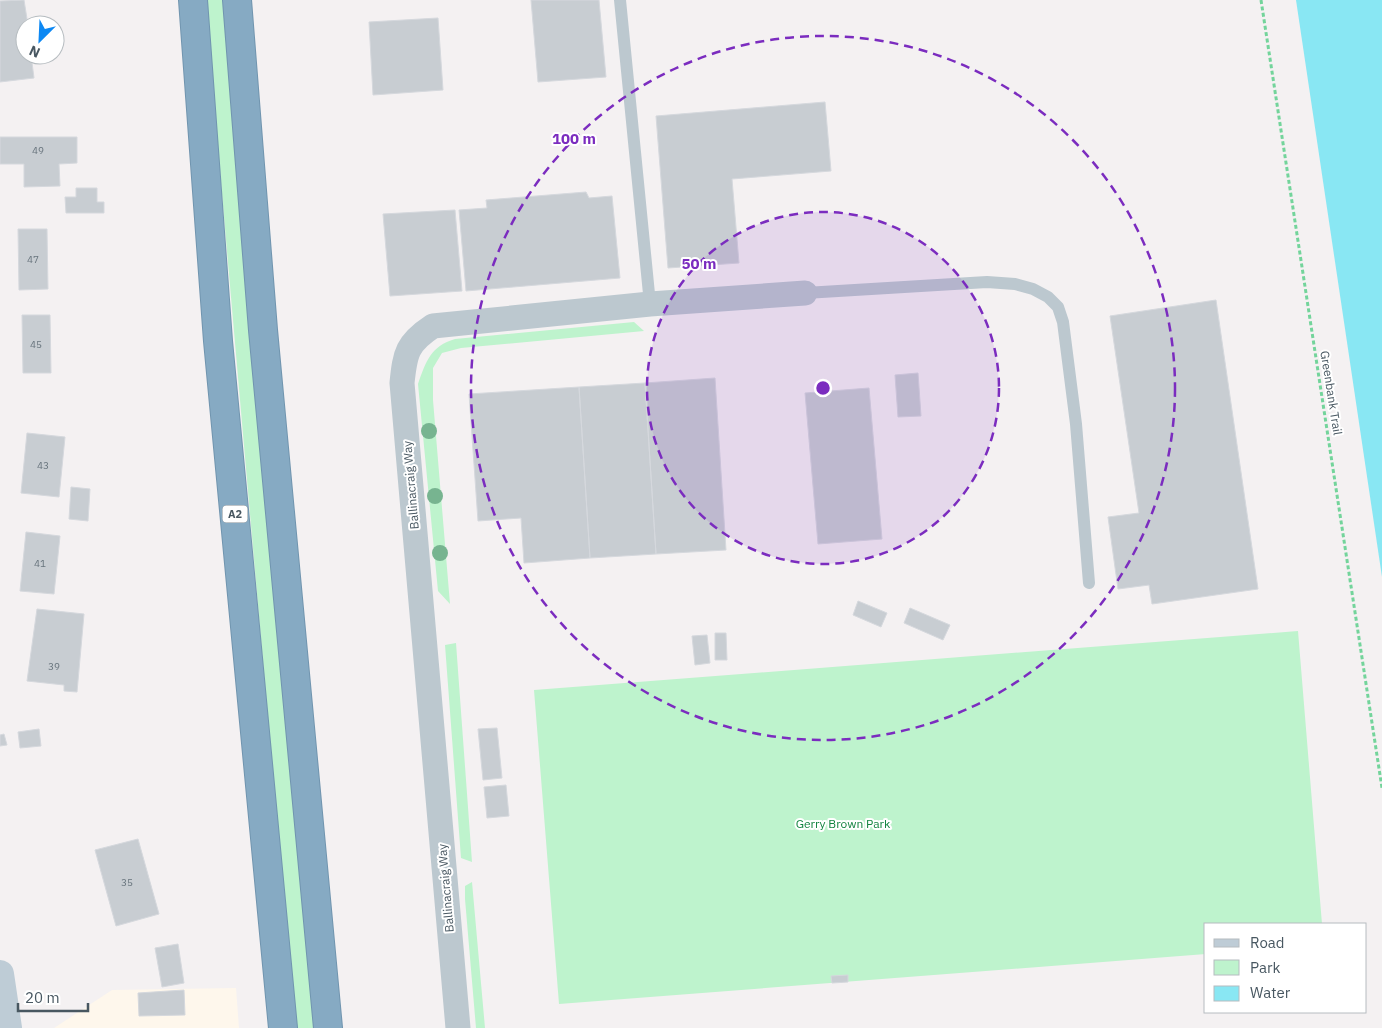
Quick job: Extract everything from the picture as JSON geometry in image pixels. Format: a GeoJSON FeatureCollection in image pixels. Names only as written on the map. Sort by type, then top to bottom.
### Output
{"type":"FeatureCollection","features":[{"type":"Feature","properties":{"kind":"highway","name":"A2"},"geometry":{"type":"LineString","coordinates":[[192,0],[218,341],[283,1028]]}},
{"type":"Feature","properties":{"kind":"highway"},"geometry":{"type":"LineString","coordinates":[[237,0],[262,320],[328,1028]]}},
{"type":"Feature","properties":{"kind":"street","name":"Ballinacraig Way"},"geometry":{"type":"LineString","coordinates":[[458,1028],[403,392],[404,362],[408,346],[419,335],[433,326],[650,304],[805,293]]}},
{"type":"Feature","properties":{"kind":"street"},"geometry":{"type":"LineString","coordinates":[[0,974],[8,1028]]}},
{"type":"Feature","properties":{"kind":"lane"},"geometry":{"type":"LineString","coordinates":[[620,0],[650,304]]}},
{"type":"Feature","properties":{"kind":"lane"},"geometry":{"type":"LineString","coordinates":[[805,293],[987,282],[1033,288],[1048,297],[1058,307],[1063,322],[1076,424],[1089,583]]}},
{"type":"Feature","properties":{"kind":"path","name":"Greenbank Trail"},"geometry":{"type":"LineString","coordinates":[[1261,0],[1382,788]]}},
{"type":"Feature","properties":{"kind":"shaded area"},"geometry":{"type":"Polygon","coordinates":[[[236,988],[239,1028],[54,1028],[112,990],[236,988]]]}},
{"type":"Feature","properties":{"kind":"green space"},"geometry":{"type":"Polygon","coordinates":[[[205,0],[224,0],[317,1028],[295,1028],[205,0]]]}},
{"type":"Feature","properties":{"kind":"green space"},"geometry":{"type":"Polygon","coordinates":[[[634,322],[644,331],[461,348],[442,353],[433,368],[433,400],[450,604],[438,591],[418,384],[427,362],[435,350],[455,339],[634,322]]]}},
{"type":"Feature","properties":{"kind":"green space","name":"Gerry Brown Park"},"geometry":{"type":"Polygon","coordinates":[[[1298,631],[1322,923],[1204,923],[1204,954],[559,1004],[534,690],[1298,631]]]}},
{"type":"Feature","properties":{"kind":"green space"},"geometry":{"type":"Polygon","coordinates":[[[456,643],[472,862],[461,858],[445,645],[456,643]]]}},
{"type":"Feature","properties":{"kind":"green space"},"geometry":{"type":"Polygon","coordinates":[[[472,882],[485,1028],[476,1028],[465,899],[465,886],[472,882]]]}},
{"type":"Feature","properties":{"kind":"water"},"geometry":{"type":"Polygon","coordinates":[[[1296,0],[1382,0],[1382,577],[1296,0]]]}},
{"type":"Feature","properties":{"kind":"building"},"geometry":{"type":"Polygon","coordinates":[[[24,0],[26,15],[15,15],[15,65],[32,65],[34,78],[0,82],[0,1],[24,0]]]}},
{"type":"Feature","properties":{"kind":"building"},"geometry":{"type":"Polygon","coordinates":[[[531,0],[599,0],[606,77],[538,82],[531,0]]]}},
{"type":"Feature","properties":{"kind":"building"},"geometry":{"type":"Polygon","coordinates":[[[438,18],[443,90],[373,95],[369,22],[438,18]]]}},
{"type":"Feature","properties":{"kind":"building"},"geometry":{"type":"Polygon","coordinates":[[[825,102],[831,171],[732,179],[739,263],[668,268],[656,116],[825,102]]]}},
{"type":"Feature","properties":{"kind":"building"},"geometry":{"type":"Polygon","coordinates":[[[0,137],[77,137],[77,163],[59,164],[60,186],[24,187],[24,164],[0,164],[0,137]]]}},
{"type":"Feature","properties":{"kind":"building"},"geometry":{"type":"Polygon","coordinates":[[[76,188],[97,188],[97,202],[104,202],[104,213],[66,213],[65,197],[76,197],[76,188]]]}},
{"type":"Feature","properties":{"kind":"building"},"geometry":{"type":"Polygon","coordinates":[[[586,192],[589,198],[612,196],[620,278],[466,291],[459,210],[487,208],[486,200],[586,192]]]}},
{"type":"Feature","properties":{"kind":"building"},"geometry":{"type":"Polygon","coordinates":[[[455,210],[462,291],[390,296],[383,214],[455,210]]]}},
{"type":"Feature","properties":{"kind":"building"},"geometry":{"type":"Polygon","coordinates":[[[18,229],[47,229],[48,289],[19,290],[18,229]]]}},
{"type":"Feature","properties":{"kind":"building"},"geometry":{"type":"Polygon","coordinates":[[[1216,300],[1258,589],[1152,604],[1149,585],[1118,589],[1108,517],[1139,513],[1110,316],[1216,300]]]}},
{"type":"Feature","properties":{"kind":"building"},"geometry":{"type":"Polygon","coordinates":[[[22,315],[50,315],[51,373],[23,373],[22,315]]]}},
{"type":"Feature","properties":{"kind":"building"},"geometry":{"type":"Polygon","coordinates":[[[918,373],[921,416],[898,417],[895,375],[918,373]]]}},
{"type":"Feature","properties":{"kind":"building"},"geometry":{"type":"Polygon","coordinates":[[[715,378],[726,550],[656,554],[645,383],[715,378]]]}},
{"type":"Feature","properties":{"kind":"building"},"geometry":{"type":"Polygon","coordinates":[[[645,383],[656,554],[590,558],[579,387],[645,383]]]}},
{"type":"Feature","properties":{"kind":"building"},"geometry":{"type":"Polygon","coordinates":[[[579,387],[590,558],[524,563],[521,518],[478,521],[469,394],[579,387]]]}},
{"type":"Feature","properties":{"kind":"building"},"geometry":{"type":"Polygon","coordinates":[[[869,388],[882,539],[818,544],[805,393],[869,388]]]}},
{"type":"Feature","properties":{"kind":"building"},"geometry":{"type":"Polygon","coordinates":[[[27,433],[65,437],[59,497],[21,493],[27,433]]]}},
{"type":"Feature","properties":{"kind":"building"},"geometry":{"type":"Polygon","coordinates":[[[71,487],[90,489],[88,521],[69,519],[71,487]]]}},
{"type":"Feature","properties":{"kind":"building"},"geometry":{"type":"Polygon","coordinates":[[[26,532],[60,536],[54,594],[20,591],[26,532]]]}},
{"type":"Feature","properties":{"kind":"building"},"geometry":{"type":"Polygon","coordinates":[[[858,601],[887,613],[881,627],[853,615],[858,601]]]}},
{"type":"Feature","properties":{"kind":"building"},"geometry":{"type":"Polygon","coordinates":[[[910,608],[950,625],[943,640],[904,623],[910,608]]]}},
{"type":"Feature","properties":{"kind":"building"},"geometry":{"type":"Polygon","coordinates":[[[37,609],[84,614],[77,692],[64,691],[64,685],[27,681],[37,609]]]}},
{"type":"Feature","properties":{"kind":"building"},"geometry":{"type":"Polygon","coordinates":[[[715,633],[726,633],[727,660],[715,660],[715,633]]]}},
{"type":"Feature","properties":{"kind":"building"},"geometry":{"type":"Polygon","coordinates":[[[707,635],[710,663],[695,665],[692,636],[707,635]]]}},
{"type":"Feature","properties":{"kind":"building"},"geometry":{"type":"Polygon","coordinates":[[[497,728],[502,778],[483,780],[478,729],[497,728]]]}},
{"type":"Feature","properties":{"kind":"building"},"geometry":{"type":"Polygon","coordinates":[[[39,729],[41,746],[20,748],[18,732],[39,729]]]}},
{"type":"Feature","properties":{"kind":"building"},"geometry":{"type":"Polygon","coordinates":[[[4,734],[7,745],[0,746],[0,735],[4,734]]]}},
{"type":"Feature","properties":{"kind":"building"},"geometry":{"type":"Polygon","coordinates":[[[506,785],[509,816],[487,818],[484,787],[506,785]]]}},
{"type":"Feature","properties":{"kind":"building"},"geometry":{"type":"Polygon","coordinates":[[[138,839],[159,914],[116,926],[95,850],[138,839]]]}},
{"type":"Feature","properties":{"kind":"building"},"geometry":{"type":"Polygon","coordinates":[[[178,944],[184,983],[162,987],[155,948],[178,944]]]}},
{"type":"Feature","properties":{"kind":"building"},"geometry":{"type":"Polygon","coordinates":[[[848,975],[848,982],[832,983],[831,976],[848,975]]]}},
{"type":"Feature","properties":{"kind":"building"},"geometry":{"type":"Polygon","coordinates":[[[184,990],[185,1015],[139,1016],[138,993],[184,990]]]}}]}
